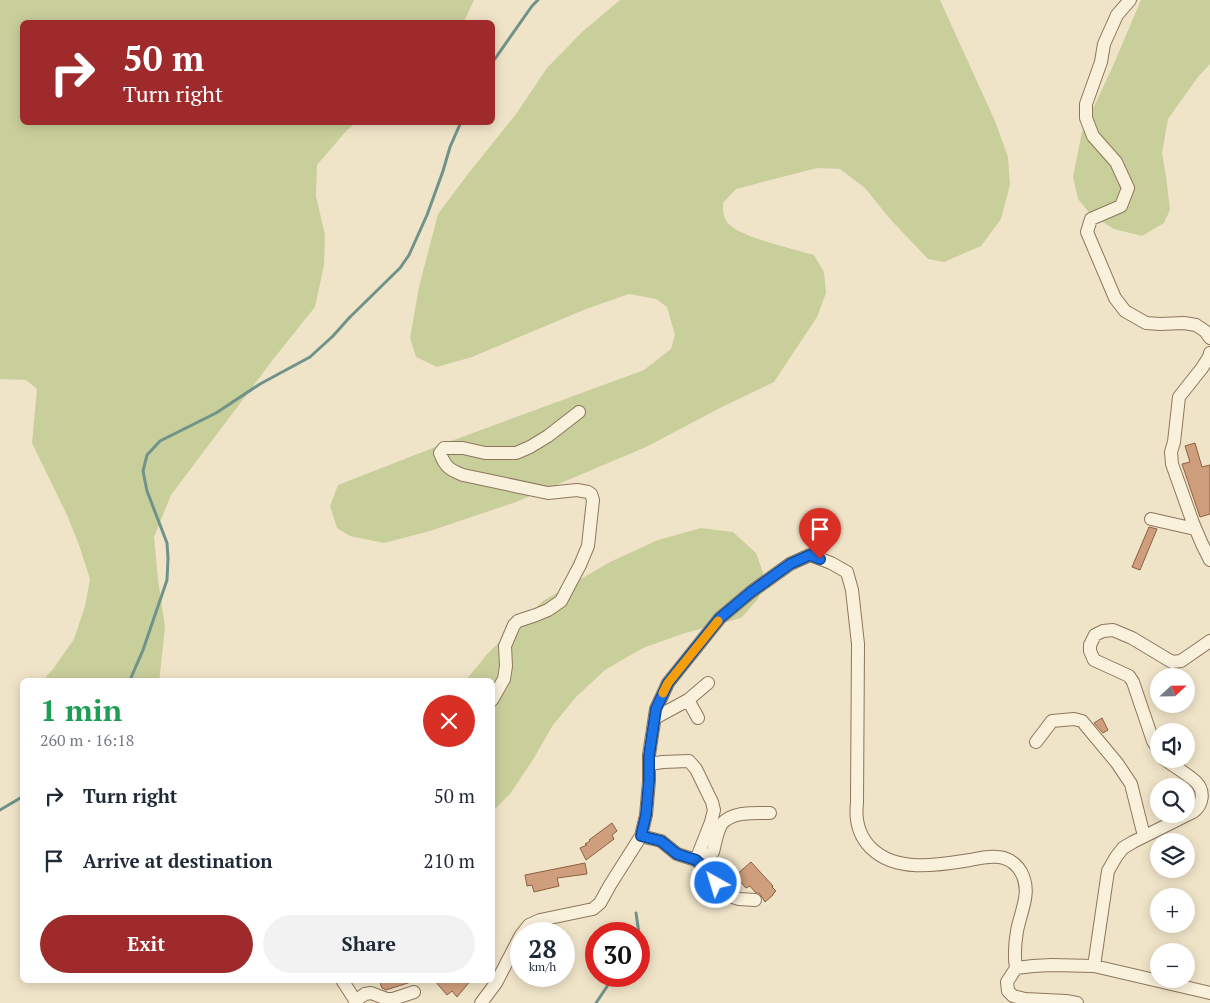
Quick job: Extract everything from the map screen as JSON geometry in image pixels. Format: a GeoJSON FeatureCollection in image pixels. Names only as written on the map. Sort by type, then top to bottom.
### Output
{"type":"FeatureCollection","features":[{"type":"Feature","properties":{"kind":"street"},"geometry":{"type":"LineString","coordinates":[[1130,0],[1117,16],[1104,44],[1101,62],[1086,104],[1086,118],[1093,136],[1116,162],[1128,188],[1122,206],[1091,218],[1087,232],[1115,298],[1125,311],[1146,323],[1184,323],[1196,325],[1205,331],[1210,338]]}},
{"type":"Feature","properties":{"kind":"street"},"geometry":{"type":"LineString","coordinates":[[1210,353],[1202,368],[1179,397],[1174,442],[1171,452],[1172,464],[1195,528],[1210,560]]}},
{"type":"Feature","properties":{"kind":"street"},"geometry":{"type":"LineString","coordinates":[[495,695],[504,679],[506,646],[514,626],[518,621],[548,610],[561,601],[580,565],[588,546],[593,500],[588,492],[577,490],[548,493],[463,476],[451,470],[444,462],[440,453],[444,448],[450,447],[485,453],[516,453],[530,448],[579,412]]}},
{"type":"Feature","properties":{"kind":"street"},"geometry":{"type":"LineString","coordinates":[[1151,519],[1195,528]]}},
{"type":"Feature","properties":{"kind":"street"},"geometry":{"type":"LineString","coordinates":[[536,922],[593,909],[600,904],[610,884],[641,836],[646,815],[649,756],[656,709],[668,683],[720,618],[751,592],[790,564],[810,555],[831,562],[847,572],[852,590],[858,644],[856,816],[859,830],[867,844],[875,852],[887,859],[921,866],[995,858],[1003,858],[1013,863],[1025,880],[1026,893],[1014,957],[1016,968],[1007,982],[1008,992],[1013,996],[1025,998],[1077,1003]]}},
{"type":"Feature","properties":{"kind":"street"},"geometry":{"type":"LineString","coordinates":[[1150,732],[1133,682],[1129,676],[1094,660],[1090,651],[1090,645],[1095,635],[1103,631],[1112,630],[1132,638],[1172,662],[1180,661],[1210,641]]}},
{"type":"Feature","properties":{"kind":"street"},"geometry":{"type":"LineString","coordinates":[[655,718],[688,700],[708,683]]}},
{"type":"Feature","properties":{"kind":"street"},"geometry":{"type":"LineString","coordinates":[[688,700],[698,718]]}},
{"type":"Feature","properties":{"kind":"street"},"geometry":{"type":"LineString","coordinates":[[1036,742],[1052,721],[1074,719],[1082,721],[1117,762],[1131,784],[1144,836]]}},
{"type":"Feature","properties":{"kind":"street"},"geometry":{"type":"LineString","coordinates":[[649,764],[689,761],[696,769],[714,810],[696,860]]}},
{"type":"Feature","properties":{"kind":"street"},"geometry":{"type":"LineString","coordinates":[[1094,966],[1108,871],[1116,857],[1123,848],[1198,809],[1202,800],[1202,792],[1197,782],[1177,768]]}},
{"type":"Feature","properties":{"kind":"street"},"geometry":{"type":"LineString","coordinates":[[696,860],[713,852],[721,825],[729,819],[744,813],[770,813]]}},
{"type":"Feature","properties":{"kind":"street"},"geometry":{"type":"LineString","coordinates":[[641,836],[661,841],[677,854],[696,860],[706,869],[722,891],[730,896],[756,900]]}},
{"type":"Feature","properties":{"kind":"street"},"geometry":{"type":"LineString","coordinates":[[481,1003],[496,983],[510,957]]}},
{"type":"Feature","properties":{"kind":"street"},"geometry":{"type":"LineString","coordinates":[[1016,968],[1052,965],[1094,966],[1210,993]]}},
{"type":"Feature","properties":{"kind":"street"},"geometry":{"type":"LineString","coordinates":[[344,983],[356,1002],[365,994],[371,993],[393,1000],[414,992]]}},
{"type":"Feature","properties":{"kind":"green space"},"geometry":{"type":"Polygon","coordinates":[[[0,0],[474,0],[465,20],[20,20],[20,125],[353,125],[317,165],[316,196],[325,235],[324,265],[315,307],[171,495],[154,537],[165,627],[159,678],[45,678],[74,639],[85,606],[90,579],[67,515],[32,443],[37,389],[26,380],[0,379],[0,0]]]}},
{"type":"Feature","properties":{"kind":"green space"},"geometry":{"type":"Polygon","coordinates":[[[620,0],[940,0],[995,121],[1008,157],[1010,185],[1001,219],[981,246],[944,262],[928,259],[890,219],[865,188],[840,169],[817,168],[736,189],[723,203],[723,211],[727,222],[742,233],[814,255],[824,272],[826,293],[817,317],[774,382],[646,447],[516,502],[430,531],[384,543],[350,536],[337,528],[330,506],[338,485],[644,370],[671,349],[675,335],[667,307],[656,299],[629,294],[586,309],[472,357],[437,367],[416,357],[410,338],[419,287],[438,214],[516,114],[547,68],[582,32],[620,0]]]}},
{"type":"Feature","properties":{"kind":"green space"},"geometry":{"type":"Polygon","coordinates":[[[1141,0],[1210,0],[1210,64],[1198,77],[1168,119],[1162,153],[1170,210],[1164,223],[1142,236],[1114,229],[1091,215],[1078,199],[1073,177],[1082,132],[1141,0]]]}},
{"type":"Feature","properties":{"kind":"green space"},"geometry":{"type":"Polygon","coordinates":[[[701,528],[733,532],[756,553],[765,578],[758,599],[741,618],[685,633],[643,648],[605,670],[576,697],[553,725],[510,794],[495,809],[495,678],[468,678],[488,653],[543,601],[610,562],[658,540],[701,528]]]}},
{"type":"Feature","properties":{"kind":"building"},"geometry":{"type":"Polygon","coordinates":[[[1195,443],[1202,467],[1210,465],[1210,514],[1200,517],[1182,464],[1190,462],[1185,446],[1195,443]]]}},
{"type":"Feature","properties":{"kind":"building"},"geometry":{"type":"Polygon","coordinates":[[[1149,527],[1157,529],[1140,570],[1132,567],[1149,527]]]}},
{"type":"Feature","properties":{"kind":"building"},"geometry":{"type":"Polygon","coordinates":[[[1102,718],[1108,730],[1103,733],[1094,723],[1102,718]]]}},
{"type":"Feature","properties":{"kind":"building"},"geometry":{"type":"Polygon","coordinates":[[[612,823],[617,831],[612,835],[614,839],[586,860],[580,848],[587,845],[585,844],[589,840],[612,823]]]}},
{"type":"Feature","properties":{"kind":"building"},"geometry":{"type":"Polygon","coordinates":[[[751,862],[776,891],[765,902],[760,894],[755,892],[750,886],[746,888],[735,876],[751,862]]]}},
{"type":"Feature","properties":{"kind":"building"},"geometry":{"type":"Polygon","coordinates":[[[585,863],[587,874],[557,878],[559,886],[534,892],[532,885],[527,886],[525,875],[585,863]]]}},
{"type":"Feature","properties":{"kind":"building"},"geometry":{"type":"Polygon","coordinates":[[[701,876],[714,897],[701,902],[694,879],[701,876]]]}},
{"type":"Feature","properties":{"kind":"building"},"geometry":{"type":"Polygon","coordinates":[[[380,983],[408,983],[386,990],[382,988],[380,983]]]}},
{"type":"Feature","properties":{"kind":"building"},"geometry":{"type":"Polygon","coordinates":[[[437,983],[469,983],[457,997],[452,991],[447,995],[437,983]]]}},
{"type":"Feature","properties":{"kind":"waterway"},"geometry":{"type":"LineString","coordinates":[[495,59],[538,0]]}},
{"type":"Feature","properties":{"kind":"waterway"},"geometry":{"type":"LineString","coordinates":[[131,678],[143,650],[167,580],[167,543],[147,491],[143,471],[147,455],[160,441],[216,413],[260,384],[310,357],[400,268],[409,255],[427,215],[450,147],[460,125]]}},
{"type":"Feature","properties":{"kind":"waterway"},"geometry":{"type":"LineString","coordinates":[[0,810],[20,798]]}},
{"type":"Feature","properties":{"kind":"waterway"},"geometry":{"type":"LineString","coordinates":[[636,913],[637,922]]}},
{"type":"Feature","properties":{"kind":"waterway"},"geometry":{"type":"LineString","coordinates":[[596,1003],[607,987]]}},
{"type":"Feature","properties":{"kind":"slow traffic"},"geometry":{"type":"LineString","coordinates":[[663,693],[668,683],[718,621]]}},
{"type":"Feature","properties":{"kind":"route"},"geometry":{"type":"LineString","coordinates":[[716,883],[706,869],[696,860],[677,854],[661,841],[641,836],[646,815],[649,756],[656,709],[668,683],[720,618],[751,592],[790,564],[810,555],[820,559]]}}]}
